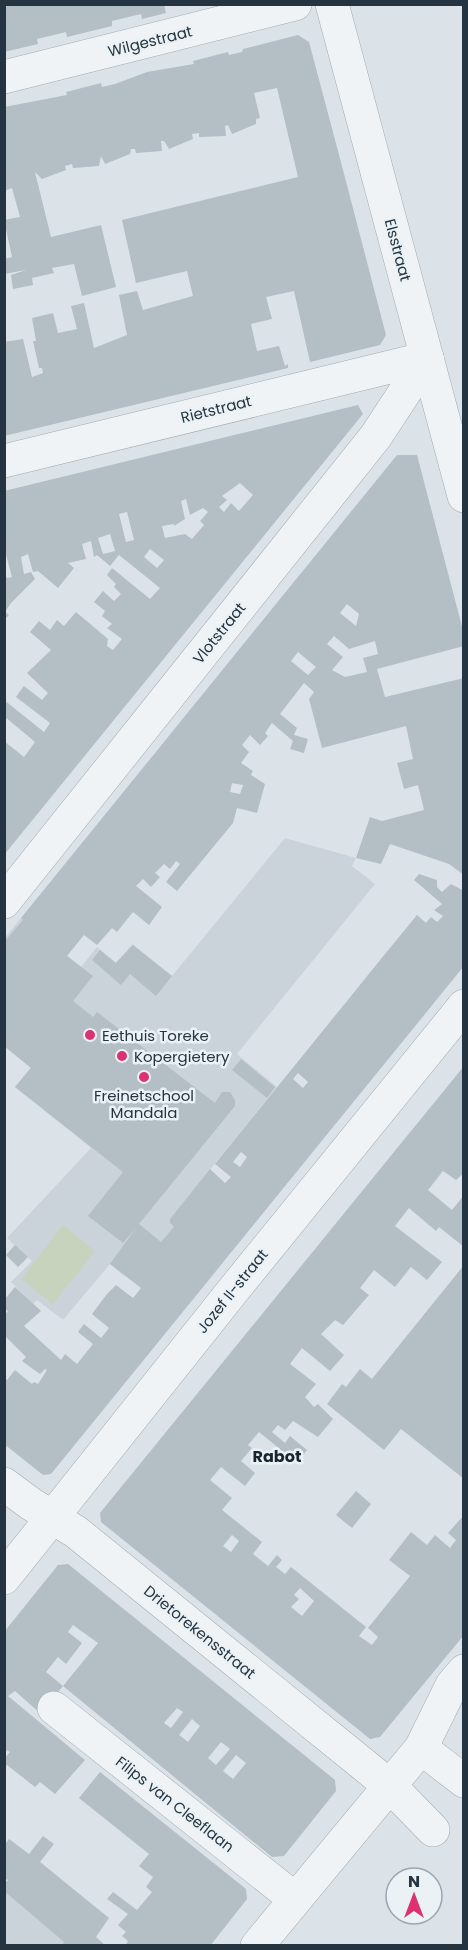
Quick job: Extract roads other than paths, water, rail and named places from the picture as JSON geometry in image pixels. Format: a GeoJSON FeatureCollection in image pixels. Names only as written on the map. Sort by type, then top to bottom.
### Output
{"type":"FeatureCollection","features":[{"type":"Feature","properties":{"kind":"street","name":"Wilgestraat"},"geometry":{"type":"LineString","coordinates":[[4,77],[295,4]]}},
{"type":"Feature","properties":{"kind":"street","name":"Elsstraat"},"geometry":{"type":"LineString","coordinates":[[332,4],[464,496]]}},
{"type":"Feature","properties":{"kind":"street","name":"Rietstraat"},"geometry":{"type":"LineString","coordinates":[[4,460],[427,358]]}},
{"type":"Feature","properties":{"kind":"street","name":"Vlotstraat"},"geometry":{"type":"LineString","coordinates":[[4,902],[376,436],[427,358]]}},
{"type":"Feature","properties":{"kind":"street","name":"Jozef II-straat"},"geometry":{"type":"LineString","coordinates":[[4,1578],[464,1006]]}},
{"type":"Feature","properties":{"kind":"street","name":"Drietorekensstraat"},"geometry":{"type":"LineString","coordinates":[[4,1484],[76,1532],[391,1787]]}},
{"type":"Feature","properties":{"kind":"street"},"geometry":{"type":"LineString","coordinates":[[257,1946],[421,1748],[452,1685],[464,1671]]}},
{"type":"Feature","properties":{"kind":"street","name":"Filips van Cleeflaan"},"geometry":{"type":"LineString","coordinates":[[54,1708],[295,1899]]}},
{"type":"Feature","properties":{"kind":"street"},"geometry":{"type":"LineString","coordinates":[[421,1748],[464,1781]]}},
{"type":"Feature","properties":{"kind":"street"},"geometry":{"type":"LineString","coordinates":[[391,1787],[433,1830]]}},
{"type":"Feature","properties":{"kind":"place","name":"Eethuis Toreke"},"geometry":{"type":"Point","coordinates":[90,1035]}},
{"type":"Feature","properties":{"kind":"place","name":"Kopergietery"},"geometry":{"type":"Point","coordinates":[122,1056]}},
{"type":"Feature","properties":{"kind":"place","name":"Freinetschool Mandala"},"geometry":{"type":"Point","coordinates":[144,1077]}},
{"type":"Feature","properties":{"kind":"district","name":"Rabot"},"geometry":{"type":"Point","coordinates":[277,1456]}}]}
